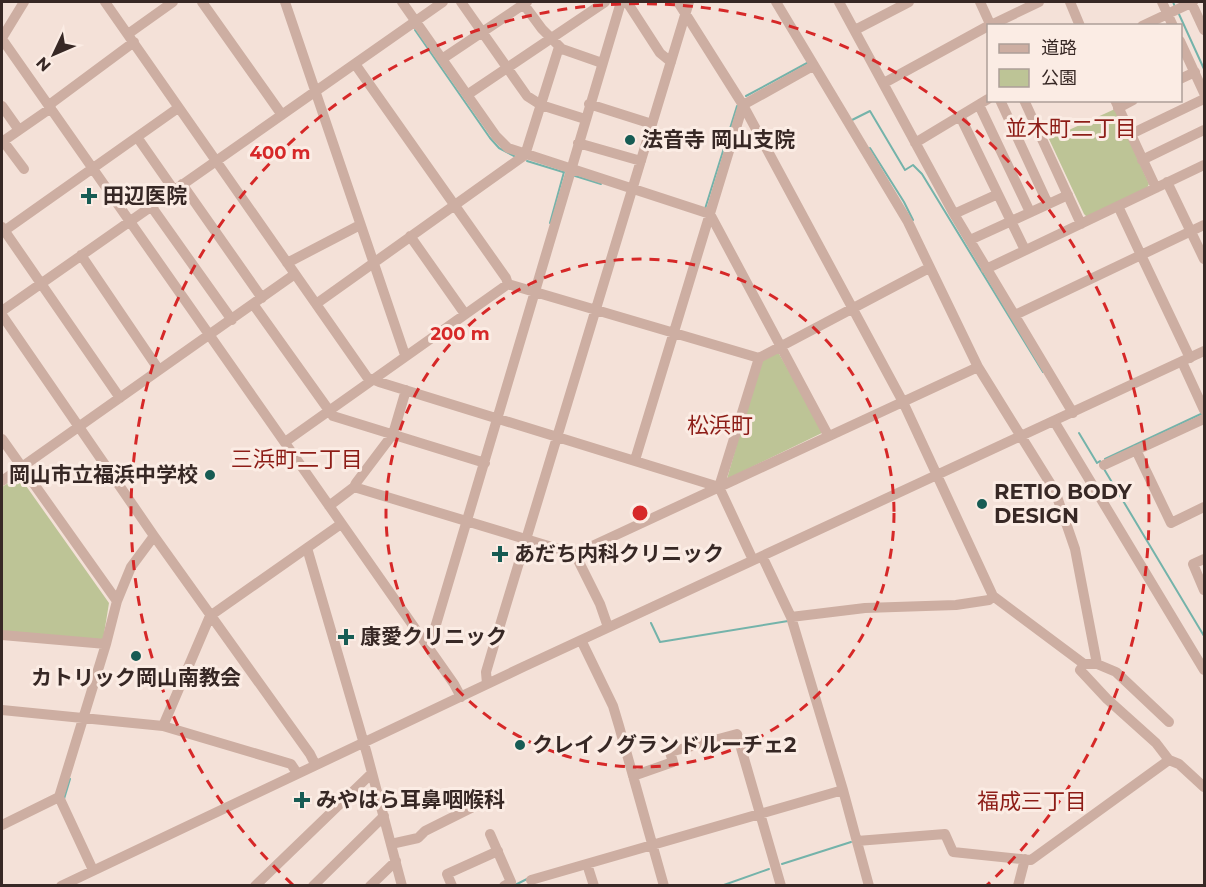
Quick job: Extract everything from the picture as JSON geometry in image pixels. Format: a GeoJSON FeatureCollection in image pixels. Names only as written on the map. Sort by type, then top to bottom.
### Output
{"type":"FeatureCollection","features":[{"type":"Feature","properties":{"kind":"street"},"geometry":{"type":"LineString","coordinates":[[24,2],[2,39],[429,648],[460,697]]}},
{"type":"Feature","properties":{"kind":"street"},"geometry":{"type":"LineString","coordinates":[[105,2],[316,304],[375,381],[719,487],[791,617],[869,885]]}},
{"type":"Feature","properties":{"kind":"street"},"geometry":{"type":"LineString","coordinates":[[24,169],[2,141],[50,106],[173,2]]}},
{"type":"Feature","properties":{"kind":"street"},"geometry":{"type":"LineString","coordinates":[[202,2],[282,115]]}},
{"type":"Feature","properties":{"kind":"street"},"geometry":{"type":"LineString","coordinates":[[285,2],[405,355]]}},
{"type":"Feature","properties":{"kind":"street"},"geometry":{"type":"LineString","coordinates":[[402,2],[501,143],[508,148],[710,214],[828,435]]}},
{"type":"Feature","properties":{"kind":"street"},"geometry":{"type":"LineString","coordinates":[[315,764],[152,537],[2,313],[81,255],[443,2]]}},
{"type":"Feature","properties":{"kind":"street"},"geometry":{"type":"LineString","coordinates":[[461,2],[527,96],[541,105],[585,119]]}},
{"type":"Feature","properties":{"kind":"street"},"geometry":{"type":"LineString","coordinates":[[442,59],[524,2],[554,43],[602,63]]}},
{"type":"Feature","properties":{"kind":"street"},"geometry":{"type":"LineString","coordinates":[[467,95],[507,68],[554,43],[605,2]]}},
{"type":"Feature","properties":{"kind":"street"},"geometry":{"type":"LineString","coordinates":[[429,648],[498,418],[532,290],[621,2]]}},
{"type":"Feature","properties":{"kind":"street"},"geometry":{"type":"LineString","coordinates":[[627,2],[660,53],[671,62]]}},
{"type":"Feature","properties":{"kind":"street"},"geometry":{"type":"LineString","coordinates":[[678,2],[743,105],[903,402],[993,596],[1082,666],[1107,699],[1156,743],[1169,760],[1179,764],[1204,787]]}},
{"type":"Feature","properties":{"kind":"street"},"geometry":{"type":"LineString","coordinates":[[487,684],[486,672],[689,2]]}},
{"type":"Feature","properties":{"kind":"street"},"geometry":{"type":"LineString","coordinates":[[776,2],[908,222],[978,367],[1056,491],[1070,530],[1097,664]]}},
{"type":"Feature","properties":{"kind":"street"},"geometry":{"type":"LineString","coordinates":[[839,2],[954,214],[1073,412]]}},
{"type":"Feature","properties":{"kind":"street"},"geometry":{"type":"LineString","coordinates":[[855,30],[909,2]]}},
{"type":"Feature","properties":{"kind":"street"},"geometry":{"type":"LineString","coordinates":[[980,2],[990,24]]}},
{"type":"Feature","properties":{"kind":"street"},"geometry":{"type":"LineString","coordinates":[[992,24],[1040,2]]}},
{"type":"Feature","properties":{"kind":"street"},"geometry":{"type":"LineString","coordinates":[[1070,2],[1079,24]]}},
{"type":"Feature","properties":{"kind":"street"},"geometry":{"type":"LineString","coordinates":[[1162,2],[1183,6],[1204,30]]}},
{"type":"Feature","properties":{"kind":"street"},"geometry":{"type":"LineString","coordinates":[[1146,24],[1183,6]]}},
{"type":"Feature","properties":{"kind":"street"},"geometry":{"type":"LineString","coordinates":[[1174,24],[1183,6]]}},
{"type":"Feature","properties":{"kind":"street"},"geometry":{"type":"LineString","coordinates":[[884,83],[987,27]]}},
{"type":"Feature","properties":{"kind":"street"},"geometry":{"type":"LineString","coordinates":[[316,304],[525,154],[541,105],[554,43]]}},
{"type":"Feature","properties":{"kind":"street"},"geometry":{"type":"LineString","coordinates":[[1182,46],[1204,93]]}},
{"type":"Feature","properties":{"kind":"street"},"geometry":{"type":"LineString","coordinates":[[355,64],[508,284],[759,358]]}},
{"type":"Feature","properties":{"kind":"street"},"geometry":{"type":"LineString","coordinates":[[635,460],[743,105],[813,66]]}},
{"type":"Feature","properties":{"kind":"street"},"geometry":{"type":"LineString","coordinates":[[1182,78],[1195,72]]}},
{"type":"Feature","properties":{"kind":"street"},"geometry":{"type":"LineString","coordinates":[[1131,134],[1204,99]]}},
{"type":"Feature","properties":{"kind":"street"},"geometry":{"type":"LineString","coordinates":[[915,142],[984,102],[1030,212]]}},
{"type":"Feature","properties":{"kind":"street"},"geometry":{"type":"LineString","coordinates":[[1001,102],[1048,204]]}},
{"type":"Feature","properties":{"kind":"street"},"geometry":{"type":"LineString","coordinates":[[1025,102],[1081,224]]}},
{"type":"Feature","properties":{"kind":"street"},"geometry":{"type":"LineString","coordinates":[[589,104],[652,124]]}},
{"type":"Feature","properties":{"kind":"street"},"geometry":{"type":"LineString","coordinates":[[1117,104],[1155,188]]}},
{"type":"Feature","properties":{"kind":"street"},"geometry":{"type":"LineString","coordinates":[[2,106],[19,130]]}},
{"type":"Feature","properties":{"kind":"street"},"geometry":{"type":"LineString","coordinates":[[120,398],[3,229],[178,108]]}},
{"type":"Feature","properties":{"kind":"street"},"geometry":{"type":"LineString","coordinates":[[960,116],[1025,250]]}},
{"type":"Feature","properties":{"kind":"street"},"geometry":{"type":"LineString","coordinates":[[1143,160],[1204,130]]}},
{"type":"Feature","properties":{"kind":"street"},"geometry":{"type":"LineString","coordinates":[[137,137],[178,187],[258,301],[331,413],[485,463]]}},
{"type":"Feature","properties":{"kind":"street"},"geometry":{"type":"LineString","coordinates":[[578,143],[641,161]]}},
{"type":"Feature","properties":{"kind":"street"},"geometry":{"type":"LineString","coordinates":[[1027,158],[1046,148]]}},
{"type":"Feature","properties":{"kind":"street"},"geometry":{"type":"LineString","coordinates":[[986,269],[1204,165]]}},
{"type":"Feature","properties":{"kind":"street"},"geometry":{"type":"LineString","coordinates":[[1167,182],[1204,259]]}},
{"type":"Feature","properties":{"kind":"street"},"geometry":{"type":"LineString","coordinates":[[954,214],[998,194]]}},
{"type":"Feature","properties":{"kind":"street"},"geometry":{"type":"LineString","coordinates":[[970,240],[1068,195]]}},
{"type":"Feature","properties":{"kind":"street"},"geometry":{"type":"LineString","coordinates":[[151,206],[231,320]]}},
{"type":"Feature","properties":{"kind":"street"},"geometry":{"type":"LineString","coordinates":[[1118,206],[1186,360],[1204,410]]}},
{"type":"Feature","properties":{"kind":"street"},"geometry":{"type":"LineString","coordinates":[[287,263],[360,225]]}},
{"type":"Feature","properties":{"kind":"street"},"geometry":{"type":"LineString","coordinates":[[1015,315],[1204,225]]}},
{"type":"Feature","properties":{"kind":"street"},"geometry":{"type":"LineString","coordinates":[[410,236],[465,314]]}},
{"type":"Feature","properties":{"kind":"street"},"geometry":{"type":"LineString","coordinates":[[81,255],[159,370]]}},
{"type":"Feature","properties":{"kind":"street"},"geometry":{"type":"LineString","coordinates":[[719,487],[759,358],[929,268]]}},
{"type":"Feature","properties":{"kind":"street"},"geometry":{"type":"LineString","coordinates":[[2,481],[20,464],[77,428],[295,274]]}},
{"type":"Feature","properties":{"kind":"street"},"geometry":{"type":"LineString","coordinates":[[285,442],[331,413],[375,381],[405,355],[508,284]]}},
{"type":"Feature","properties":{"kind":"street"},"geometry":{"type":"LineString","coordinates":[[61,885],[608,627],[1204,351]]}},
{"type":"Feature","properties":{"kind":"street"},"geometry":{"type":"LineString","coordinates":[[354,488],[575,554],[978,367]]}},
{"type":"Feature","properties":{"kind":"street"},"geometry":{"type":"LineString","coordinates":[[329,506],[354,488],[393,435],[406,390]]}},
{"type":"Feature","properties":{"kind":"street"},"geometry":{"type":"LineString","coordinates":[[1104,465],[1204,419]]}},
{"type":"Feature","properties":{"kind":"street"},"geometry":{"type":"LineString","coordinates":[[1054,421],[1204,670]]}},
{"type":"Feature","properties":{"kind":"street"},"geometry":{"type":"LineString","coordinates":[[2,439],[117,601]]}},
{"type":"Feature","properties":{"kind":"street"},"geometry":{"type":"LineString","coordinates":[[1136,450],[1171,523],[1204,507]]}},
{"type":"Feature","properties":{"kind":"street"},"geometry":{"type":"LineString","coordinates":[[163,726],[210,616],[341,524]]}},
{"type":"Feature","properties":{"kind":"street"},"geometry":{"type":"LineString","coordinates":[[93,870],[61,799],[86,718],[117,601],[131,567],[152,537]]}},
{"type":"Feature","properties":{"kind":"street"},"geometry":{"type":"LineString","coordinates":[[307,548],[402,885]]}},
{"type":"Feature","properties":{"kind":"street"},"geometry":{"type":"LineString","coordinates":[[575,554],[600,604],[608,627]]}},
{"type":"Feature","properties":{"kind":"street"},"geometry":{"type":"LineString","coordinates":[[1204,559],[1193,564],[1204,590]]}},
{"type":"Feature","properties":{"kind":"street"},"geometry":{"type":"LineString","coordinates":[[791,617],[865,608],[956,605],[989,600],[993,596]]}},
{"type":"Feature","properties":{"kind":"street"},"geometry":{"type":"LineString","coordinates":[[2,635],[106,644]]}},
{"type":"Feature","properties":{"kind":"street"},"geometry":{"type":"LineString","coordinates":[[581,640],[613,706],[664,885]]}},
{"type":"Feature","properties":{"kind":"street"},"geometry":{"type":"LineString","coordinates":[[1082,666],[1097,664],[1116,672],[1169,722]]}},
{"type":"Feature","properties":{"kind":"street"},"geometry":{"type":"LineString","coordinates":[[2,710],[163,726],[291,764],[297,774]]}},
{"type":"Feature","properties":{"kind":"street"},"geometry":{"type":"LineString","coordinates":[[633,776],[673,762],[670,752],[736,734],[781,885]]}},
{"type":"Feature","properties":{"kind":"street"},"geometry":{"type":"LineString","coordinates":[[857,841],[945,834],[953,852],[1031,860],[1169,760]]}},
{"type":"Feature","properties":{"kind":"street"},"geometry":{"type":"LineString","coordinates":[[255,885],[371,774]]}},
{"type":"Feature","properties":{"kind":"street"},"geometry":{"type":"LineString","coordinates":[[531,880],[843,790]]}},
{"type":"Feature","properties":{"kind":"street"},"geometry":{"type":"LineString","coordinates":[[2,825],[61,799]]}},
{"type":"Feature","properties":{"kind":"street"},"geometry":{"type":"LineString","coordinates":[[391,844],[418,838],[425,831],[477,805]]}},
{"type":"Feature","properties":{"kind":"street"},"geometry":{"type":"LineString","coordinates":[[313,885],[384,816]]}},
{"type":"Feature","properties":{"kind":"street"},"geometry":{"type":"LineString","coordinates":[[490,834],[511,882],[504,885]]}},
{"type":"Feature","properties":{"kind":"street"},"geometry":{"type":"LineString","coordinates":[[452,885],[447,874],[498,851]]}},
{"type":"Feature","properties":{"kind":"street"},"geometry":{"type":"LineString","coordinates":[[1017,885],[1025,859]]}},
{"type":"Feature","properties":{"kind":"street"},"geometry":{"type":"LineString","coordinates":[[370,885],[396,861]]}},
{"type":"Feature","properties":{"kind":"street"},"geometry":{"type":"LineString","coordinates":[[587,864],[594,885]]}},
{"type":"Feature","properties":{"kind":"green space"},"geometry":{"type":"Polygon","coordinates":[[[1115,109],[1149,184],[1147,188],[1087,217],[1049,139],[1115,109]]]}},
{"type":"Feature","properties":{"kind":"green space"},"geometry":{"type":"Polygon","coordinates":[[[778,352],[824,432],[727,479],[760,362],[778,352]]]}},
{"type":"Feature","properties":{"kind":"green space"},"geometry":{"type":"Polygon","coordinates":[[[19,476],[109,603],[103,640],[2,631],[2,487],[19,476]]]}},
{"type":"Feature","properties":{"kind":"waterway"},"geometry":{"type":"LineString","coordinates":[[1173,2],[1175,7]]}},
{"type":"Feature","properties":{"kind":"waterway"},"geometry":{"type":"LineString","coordinates":[[1178,12],[1204,69]]}},
{"type":"Feature","properties":{"kind":"waterway"},"geometry":{"type":"LineString","coordinates":[[415,30],[490,138],[499,148],[516,157]]}},
{"type":"Feature","properties":{"kind":"waterway"},"geometry":{"type":"LineString","coordinates":[[746,96],[807,63]]}},
{"type":"Feature","properties":{"kind":"waterway"},"geometry":{"type":"LineString","coordinates":[[705,209],[737,106]]}},
{"type":"Feature","properties":{"kind":"waterway"},"geometry":{"type":"LineString","coordinates":[[852,120],[870,111],[905,170],[913,165],[922,174],[1043,372]]}},
{"type":"Feature","properties":{"kind":"waterway"},"geometry":{"type":"LineString","coordinates":[[870,148],[913,220]]}},
{"type":"Feature","properties":{"kind":"waterway"},"geometry":{"type":"LineString","coordinates":[[527,161],[563,172]]}},
{"type":"Feature","properties":{"kind":"waterway"},"geometry":{"type":"LineString","coordinates":[[550,223],[564,172]]}},
{"type":"Feature","properties":{"kind":"waterway"},"geometry":{"type":"LineString","coordinates":[[572,175],[601,184]]}},
{"type":"Feature","properties":{"kind":"waterway"},"geometry":{"type":"LineString","coordinates":[[1105,459],[1203,413]]}},
{"type":"Feature","properties":{"kind":"waterway"},"geometry":{"type":"LineString","coordinates":[[1079,433],[1097,463],[1100,461],[1101,464]]}},
{"type":"Feature","properties":{"kind":"waterway"},"geometry":{"type":"LineString","coordinates":[[1104,469],[1204,636]]}},
{"type":"Feature","properties":{"kind":"waterway"},"geometry":{"type":"LineString","coordinates":[[651,623],[660,642],[788,621]]}},
{"type":"Feature","properties":{"kind":"waterway"},"geometry":{"type":"LineString","coordinates":[[64,799],[70,779]]}},
{"type":"Feature","properties":{"kind":"waterway"},"geometry":{"type":"LineString","coordinates":[[782,864],[851,842]]}},
{"type":"Feature","properties":{"kind":"waterway"},"geometry":{"type":"LineString","coordinates":[[721,886],[769,869]]}},
{"type":"Feature","properties":{"kind":"waterway"},"geometry":{"type":"LineString","coordinates":[[513,886],[527,879]]}},
{"type":"Feature","properties":{"kind":"place","name":"法音寺 岡山支院"},"geometry":{"type":"Point","coordinates":[630,140]}},
{"type":"Feature","properties":{"kind":"place","name":"田辺医院"},"geometry":{"type":"Point","coordinates":[89,196]}},
{"type":"Feature","properties":{"kind":"place","name":"岡山市立福浜中学校"},"geometry":{"type":"Point","coordinates":[210,475]}},
{"type":"Feature","properties":{"kind":"place","name":"RETIO BODY DESIGN"},"geometry":{"type":"Point","coordinates":[982,504]}},
{"type":"Feature","properties":{"kind":"place","name":"あだち内科クリニック"},"geometry":{"type":"Point","coordinates":[500,554]}},
{"type":"Feature","properties":{"kind":"place","name":"康愛クリニック"},"geometry":{"type":"Point","coordinates":[346,637]}},
{"type":"Feature","properties":{"kind":"place","name":"カトリック岡山南教会"},"geometry":{"type":"Point","coordinates":[136,656]}},
{"type":"Feature","properties":{"kind":"place","name":"クレイノグランドルーチェ2"},"geometry":{"type":"Point","coordinates":[520,745]}},
{"type":"Feature","properties":{"kind":"place","name":"みやはら耳鼻咽喉科"},"geometry":{"type":"Point","coordinates":[302,800]}},
{"type":"Feature","properties":{"kind":"district","name":"並木町二丁目"},"geometry":{"type":"Point","coordinates":[1071,128]}},
{"type":"Feature","properties":{"kind":"district","name":"松浜町"},"geometry":{"type":"Point","coordinates":[720,425]}},
{"type":"Feature","properties":{"kind":"district","name":"三浜町二丁目"},"geometry":{"type":"Point","coordinates":[297,459]}},
{"type":"Feature","properties":{"kind":"district","name":"福成三丁目"},"geometry":{"type":"Point","coordinates":[1032,801]}}]}
